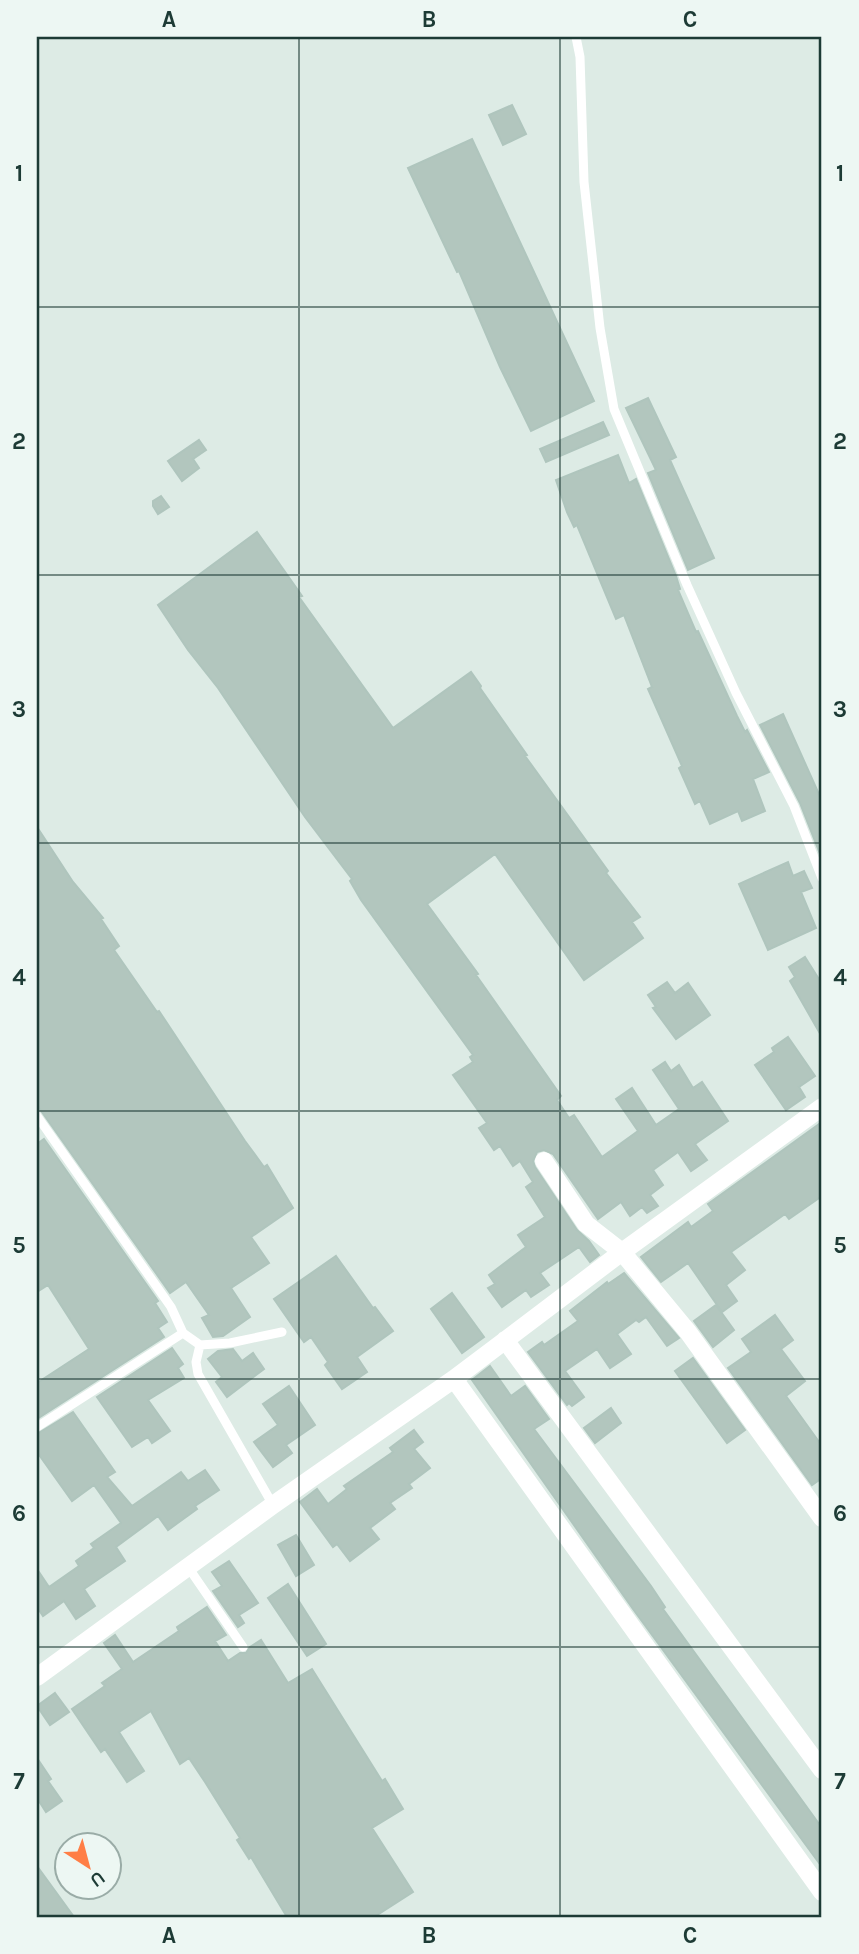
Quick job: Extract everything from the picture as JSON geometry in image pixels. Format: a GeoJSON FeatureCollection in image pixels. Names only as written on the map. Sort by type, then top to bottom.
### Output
{"type":"FeatureCollection","features":[{"type":"Feature","properties":{"kind":"street"},"geometry":{"type":"LineString","coordinates":[[39,1671],[454,1379],[622,1252],[822,1107]]}},
{"type":"Feature","properties":{"kind":"street"},"geometry":{"type":"LineString","coordinates":[[544,1161],[586,1224],[622,1252],[688,1332],[822,1518]]}},
{"type":"Feature","properties":{"kind":"street"},"geometry":{"type":"LineString","coordinates":[[505,1340],[822,1770]]}},
{"type":"Feature","properties":{"kind":"street"},"geometry":{"type":"LineString","coordinates":[[454,1379],[822,1892]]}},
{"type":"Feature","properties":{"kind":"lane"},"geometry":{"type":"LineString","coordinates":[[576,37],[580,57],[584,182],[600,328],[614,409],[687,584],[736,693],[794,806],[822,878]]}},
{"type":"Feature","properties":{"kind":"lane"},"geometry":{"type":"LineString","coordinates":[[37,1116],[171,1307],[183,1333],[200,1345],[230,1343],[282,1332]]}},
{"type":"Feature","properties":{"kind":"lane"},"geometry":{"type":"LineString","coordinates":[[37,1427],[183,1333]]}},
{"type":"Feature","properties":{"kind":"lane"},"geometry":{"type":"LineString","coordinates":[[200,1345],[196,1362],[198,1374],[273,1504]]}},
{"type":"Feature","properties":{"kind":"lane"},"geometry":{"type":"LineString","coordinates":[[188,1567],[243,1647]]}},
{"type":"Feature","properties":{"kind":"building"},"geometry":{"type":"Polygon","coordinates":[[[512,105],[526,134],[503,145],[489,115],[512,105]]]}},
{"type":"Feature","properties":{"kind":"building"},"geometry":{"type":"Polygon","coordinates":[[[472,139],[594,401],[531,431],[459,271],[457,272],[408,168],[472,139]]]}},
{"type":"Feature","properties":{"kind":"building"},"geometry":{"type":"Polygon","coordinates":[[[648,398],[676,457],[670,460],[714,558],[688,570],[648,473],[656,470],[626,408],[648,398]]]}},
{"type":"Feature","properties":{"kind":"building"},"geometry":{"type":"Polygon","coordinates":[[[603,422],[609,435],[546,462],[540,449],[603,422]]]}},
{"type":"Feature","properties":{"kind":"building"},"geometry":{"type":"Polygon","coordinates":[[[199,440],[206,450],[193,459],[199,468],[182,481],[168,461],[199,440]]]}},
{"type":"Feature","properties":{"kind":"building"},"geometry":{"type":"Polygon","coordinates":[[[618,455],[629,483],[636,479],[696,632],[698,631],[745,732],[747,730],[769,772],[753,779],[765,811],[742,821],[738,811],[710,824],[700,801],[695,804],[679,768],[682,766],[648,689],[652,687],[624,615],[616,619],[577,525],[574,527],[567,512],[556,480],[618,455]]]}},
{"type":"Feature","properties":{"kind":"building"},"geometry":{"type":"Polygon","coordinates":[[[161,496],[169,507],[158,514],[153,501],[161,496]]]}},
{"type":"Feature","properties":{"kind":"building"},"geometry":{"type":"Polygon","coordinates":[[[257,532],[302,596],[299,597],[393,728],[471,672],[527,755],[525,756],[640,917],[632,922],[643,938],[584,980],[495,854],[427,904],[561,1096],[557,1100],[569,1118],[574,1115],[602,1157],[638,1131],[616,1099],[632,1088],[656,1125],[679,1109],[653,1070],[665,1062],[671,1071],[679,1065],[693,1088],[702,1082],[728,1121],[695,1144],[707,1160],[691,1171],[678,1152],[653,1170],[663,1185],[650,1195],[658,1206],[647,1213],[642,1207],[630,1216],[621,1202],[598,1219],[553,1154],[544,1150],[537,1152],[533,1161],[535,1167],[577,1230],[599,1255],[590,1262],[579,1247],[540,1273],[549,1285],[531,1297],[526,1290],[502,1307],[488,1288],[495,1284],[489,1275],[526,1247],[518,1235],[545,1217],[526,1187],[533,1182],[520,1161],[513,1166],[500,1146],[494,1150],[479,1128],[487,1123],[453,1075],[473,1062],[470,1057],[473,1055],[361,900],[350,881],[352,879],[305,817],[158,605],[257,532]]]}},
{"type":"Feature","properties":{"kind":"building"},"geometry":{"type":"Polygon","coordinates":[[[783,714],[822,801],[822,859],[800,803],[760,725],[783,714]]]}},
{"type":"Feature","properties":{"kind":"building"},"geometry":{"type":"Polygon","coordinates":[[[37,827],[73,882],[103,918],[101,919],[119,946],[114,950],[157,1012],[159,1011],[245,1141],[264,1167],[267,1165],[293,1208],[251,1237],[269,1263],[231,1288],[250,1317],[223,1336],[213,1337],[202,1318],[209,1315],[186,1282],[170,1293],[37,1105],[37,827]]]}},
{"type":"Feature","properties":{"kind":"building"},"geometry":{"type":"Polygon","coordinates":[[[788,862],[793,876],[804,871],[812,888],[801,892],[816,928],[768,950],[739,884],[788,862]]]}},
{"type":"Feature","properties":{"kind":"building"},"geometry":{"type":"Polygon","coordinates":[[[805,957],[822,984],[822,1037],[790,981],[795,977],[789,967],[805,957]]]}},
{"type":"Feature","properties":{"kind":"building"},"geometry":{"type":"Polygon","coordinates":[[[667,982],[675,993],[688,983],[710,1015],[676,1039],[653,1008],[656,1007],[648,995],[667,982]]]}},
{"type":"Feature","properties":{"kind":"building"},"geometry":{"type":"Polygon","coordinates":[[[788,1037],[815,1076],[799,1087],[805,1097],[786,1110],[755,1065],[774,1052],[772,1048],[788,1037]]]}},
{"type":"Feature","properties":{"kind":"building"},"geometry":{"type":"Polygon","coordinates":[[[822,1122],[822,1196],[789,1219],[785,1214],[731,1252],[745,1270],[726,1285],[737,1301],[722,1312],[688,1263],[661,1282],[641,1257],[688,1222],[691,1227],[713,1211],[708,1204],[822,1122]]]}},
{"type":"Feature","properties":{"kind":"building"},"geometry":{"type":"Polygon","coordinates":[[[44,1139],[158,1301],[155,1303],[167,1322],[158,1328],[164,1337],[37,1419],[37,1383],[89,1349],[48,1285],[37,1292],[37,1144],[44,1139]]]}},
{"type":"Feature","properties":{"kind":"building"},"geometry":{"type":"Polygon","coordinates":[[[336,1256],[393,1331],[357,1357],[367,1372],[342,1389],[325,1365],[328,1362],[311,1337],[304,1342],[274,1299],[336,1256]]]}},
{"type":"Feature","properties":{"kind":"building"},"geometry":{"type":"Polygon","coordinates":[[[624,1273],[679,1338],[667,1346],[646,1317],[639,1322],[636,1320],[617,1334],[631,1354],[610,1368],[597,1349],[565,1371],[584,1397],[572,1406],[569,1403],[567,1405],[528,1352],[542,1342],[544,1345],[578,1321],[570,1311],[607,1282],[608,1284],[624,1273]]]}},
{"type":"Feature","properties":{"kind":"building"},"geometry":{"type":"Polygon","coordinates":[[[452,1293],[484,1337],[462,1353],[431,1309],[452,1293]]]}},
{"type":"Feature","properties":{"kind":"building"},"geometry":{"type":"Polygon","coordinates":[[[716,1305],[734,1330],[713,1347],[694,1321],[716,1305]]]}},
{"type":"Feature","properties":{"kind":"building"},"geometry":{"type":"Polygon","coordinates":[[[775,1315],[793,1340],[781,1349],[805,1381],[786,1396],[822,1446],[822,1478],[812,1485],[728,1368],[751,1352],[742,1339],[775,1315]]]}},
{"type":"Feature","properties":{"kind":"building"},"geometry":{"type":"Polygon","coordinates":[[[172,1348],[183,1364],[178,1368],[184,1378],[148,1400],[170,1431],[152,1443],[148,1437],[132,1447],[97,1397],[172,1348]]]}},
{"type":"Feature","properties":{"kind":"building"},"geometry":{"type":"Polygon","coordinates":[[[233,1349],[242,1361],[253,1353],[264,1369],[227,1397],[216,1382],[222,1377],[208,1359],[218,1351],[233,1349]]]}},
{"type":"Feature","properties":{"kind":"building"},"geometry":{"type":"Polygon","coordinates":[[[693,1358],[745,1430],[727,1443],[675,1371],[693,1358]]]}},
{"type":"Feature","properties":{"kind":"building"},"geometry":{"type":"Polygon","coordinates":[[[490,1366],[511,1396],[525,1386],[549,1419],[534,1429],[651,1586],[665,1607],[663,1609],[822,1828],[822,1867],[633,1609],[472,1380],[490,1366]]]}},
{"type":"Feature","properties":{"kind":"building"},"geometry":{"type":"Polygon","coordinates":[[[289,1386],[315,1425],[286,1445],[292,1453],[273,1467],[254,1442],[278,1425],[263,1404],[289,1386]]]}},
{"type":"Feature","properties":{"kind":"building"},"geometry":{"type":"Polygon","coordinates":[[[611,1408],[621,1423],[595,1443],[584,1428],[611,1408]]]}},
{"type":"Feature","properties":{"kind":"building"},"geometry":{"type":"Polygon","coordinates":[[[73,1412],[115,1472],[107,1477],[132,1506],[181,1472],[188,1481],[205,1470],[219,1490],[195,1506],[197,1509],[168,1530],[158,1516],[116,1547],[125,1561],[84,1589],[95,1606],[76,1619],[64,1601],[43,1616],[37,1607],[37,1569],[49,1587],[79,1566],[76,1561],[94,1548],[91,1544],[121,1523],[94,1485],[72,1501],[37,1452],[37,1434],[73,1412]]]}},
{"type":"Feature","properties":{"kind":"building"},"geometry":{"type":"Polygon","coordinates":[[[414,1430],[423,1442],[414,1449],[430,1468],[409,1484],[412,1488],[390,1503],[395,1509],[370,1528],[379,1539],[350,1561],[337,1544],[333,1547],[300,1502],[317,1489],[328,1504],[347,1489],[344,1486],[393,1452],[390,1448],[414,1430]]]}},
{"type":"Feature","properties":{"kind":"building"},"geometry":{"type":"Polygon","coordinates":[[[296,1535],[314,1565],[296,1576],[278,1545],[296,1535]]]}},
{"type":"Feature","properties":{"kind":"building"},"geometry":{"type":"Polygon","coordinates":[[[229,1561],[258,1603],[239,1615],[244,1623],[238,1627],[213,1591],[222,1586],[212,1572],[229,1561]]]}},
{"type":"Feature","properties":{"kind":"building"},"geometry":{"type":"Polygon","coordinates":[[[288,1584],[326,1644],[307,1656],[268,1598],[288,1584]]]}},
{"type":"Feature","properties":{"kind":"building"},"geometry":{"type":"Polygon","coordinates":[[[207,1607],[226,1635],[215,1641],[228,1661],[240,1653],[246,1653],[261,1640],[288,1683],[312,1669],[382,1781],[385,1779],[403,1809],[372,1828],[413,1892],[374,1917],[287,1917],[251,1857],[249,1859],[237,1840],[240,1838],[205,1782],[189,1758],[180,1764],[151,1711],[119,1732],[144,1771],[127,1782],[105,1749],[101,1752],[72,1709],[105,1686],[102,1683],[122,1669],[104,1643],[115,1635],[133,1662],[179,1631],[177,1627],[207,1607]]]}},
{"type":"Feature","properties":{"kind":"building"},"geometry":{"type":"Polygon","coordinates":[[[55,1693],[69,1712],[50,1725],[37,1706],[55,1693]]]}},
{"type":"Feature","properties":{"kind":"building"},"geometry":{"type":"Polygon","coordinates":[[[37,1758],[62,1801],[46,1812],[37,1798],[37,1758]]]}},
{"type":"Feature","properties":{"kind":"building"},"geometry":{"type":"Polygon","coordinates":[[[37,1866],[52,1887],[52,1902],[63,1902],[74,1917],[37,1917],[37,1866]]]}}]}
